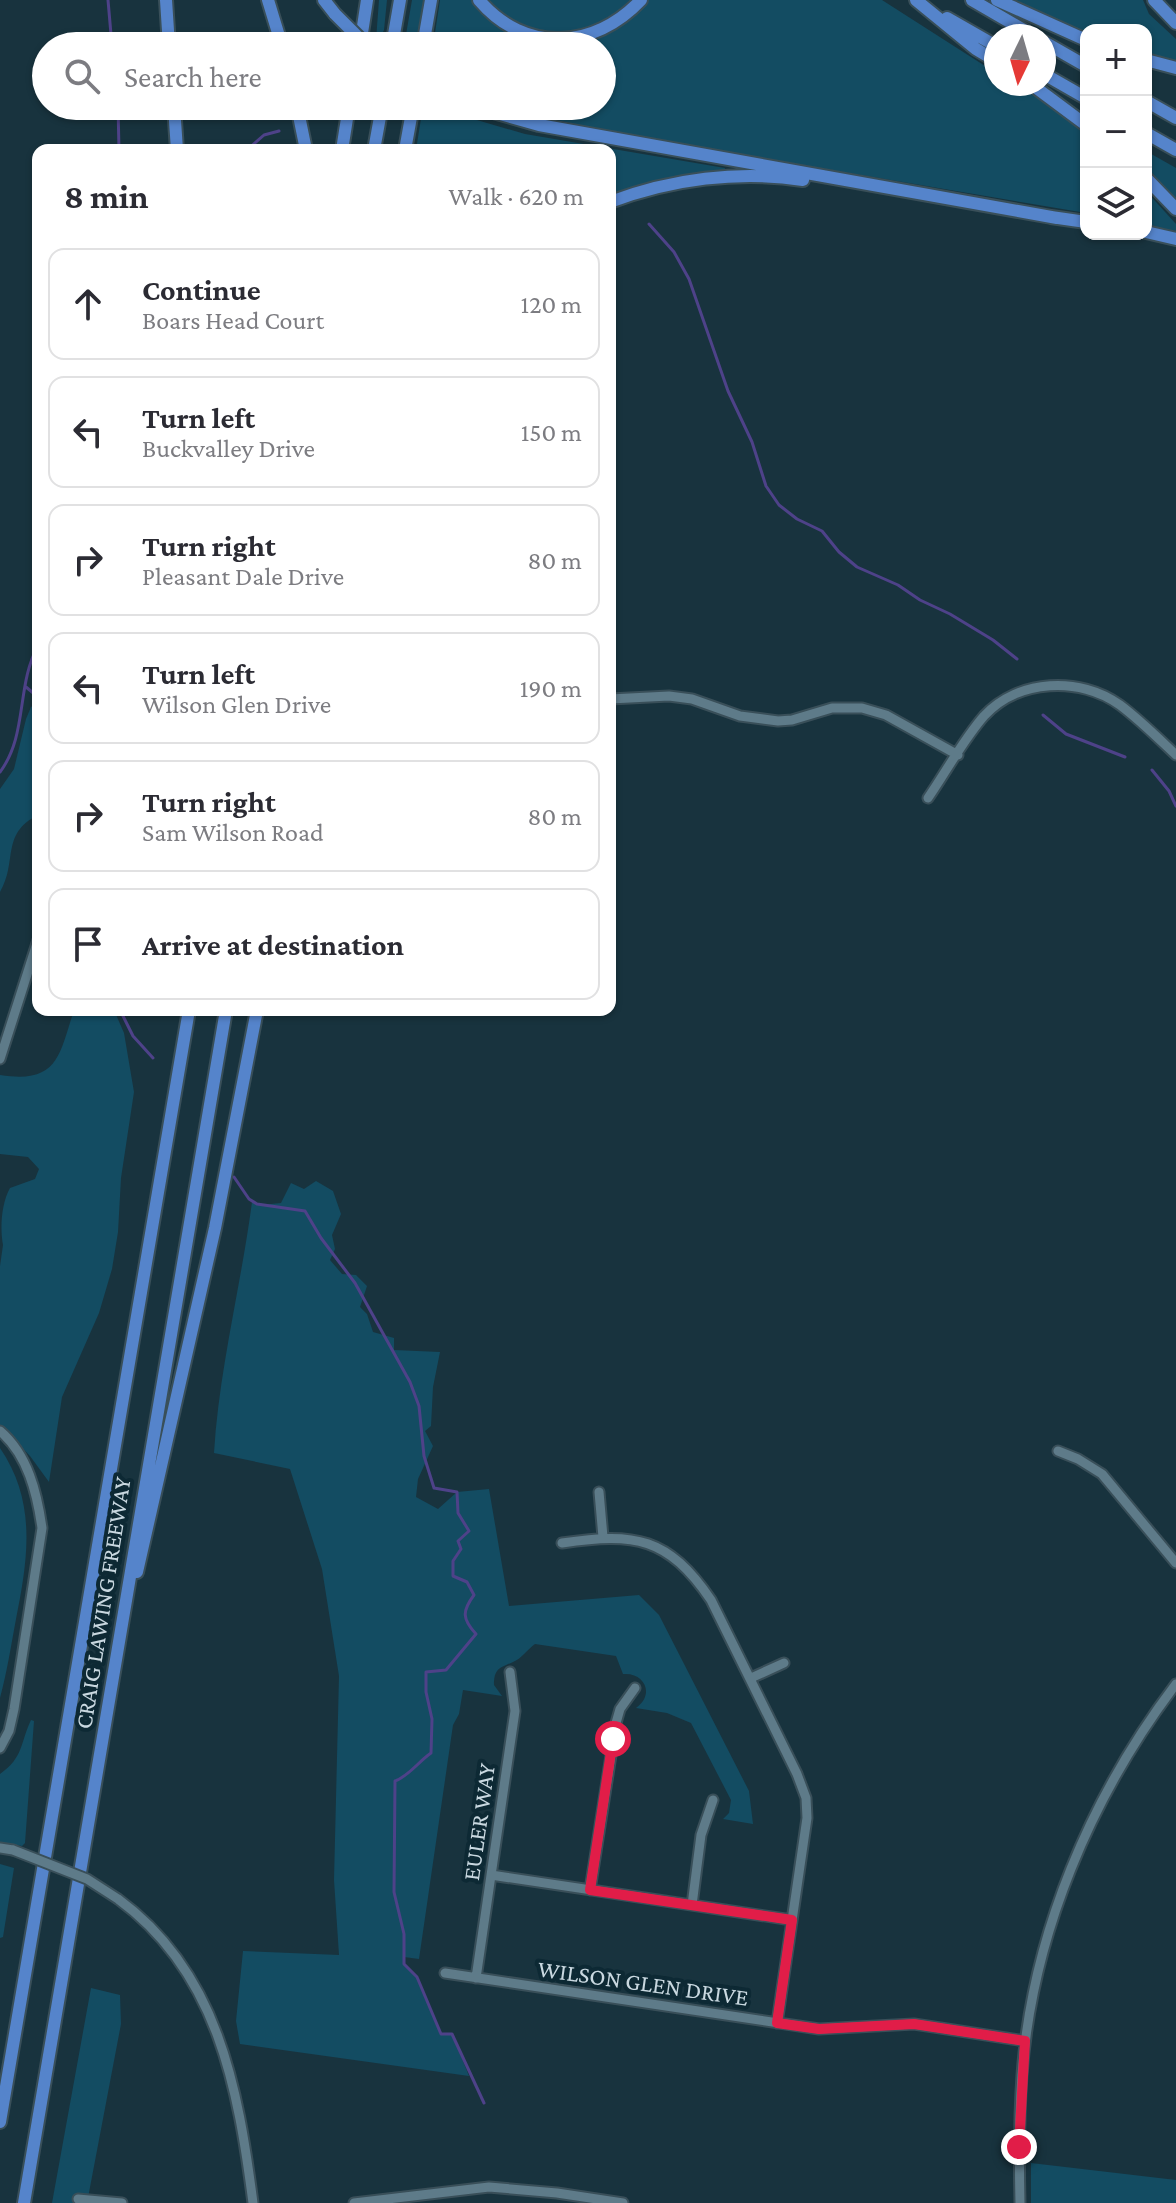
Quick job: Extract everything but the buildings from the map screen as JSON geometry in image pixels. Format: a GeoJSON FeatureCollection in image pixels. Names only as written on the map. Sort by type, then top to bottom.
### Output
{"type":"FeatureCollection","features":[{"type":"Feature","properties":{"kind":"highway"},"geometry":{"type":"LineString","coordinates":[[166,0],[168,32]]}},
{"type":"Feature","properties":{"kind":"highway"},"geometry":{"type":"LineString","coordinates":[[268,0],[278,32]]}},
{"type":"Feature","properties":{"kind":"highway"},"geometry":{"type":"LineString","coordinates":[[324,0],[353,32]]}},
{"type":"Feature","properties":{"kind":"highway"},"geometry":{"type":"LineString","coordinates":[[362,32],[367,0]]}},
{"type":"Feature","properties":{"kind":"highway"},"geometry":{"type":"LineString","coordinates":[[394,32],[400,0]]}},
{"type":"Feature","properties":{"kind":"highway"},"geometry":{"type":"LineString","coordinates":[[425,32],[431,0]]}},
{"type":"Feature","properties":{"kind":"highway"},"geometry":{"type":"LineString","coordinates":[[479,0],[503,22],[523,32]]}},
{"type":"Feature","properties":{"kind":"highway"},"geometry":{"type":"LineString","coordinates":[[595,32],[628,14],[641,0]]}},
{"type":"Feature","properties":{"kind":"highway"},"geometry":{"type":"LineString","coordinates":[[916,0],[984,39]]}},
{"type":"Feature","properties":{"kind":"highway"},"geometry":{"type":"LineString","coordinates":[[916,0],[984,54]]}},
{"type":"Feature","properties":{"kind":"highway"},"geometry":{"type":"LineString","coordinates":[[972,0],[1013,24]]}},
{"type":"Feature","properties":{"kind":"highway"},"geometry":{"type":"LineString","coordinates":[[997,0],[1080,37]]}},
{"type":"Feature","properties":{"kind":"highway"},"geometry":{"type":"LineString","coordinates":[[1154,0],[1176,23]]}},
{"type":"Feature","properties":{"kind":"highway"},"geometry":{"type":"LineString","coordinates":[[1056,49],[1080,63]]}},
{"type":"Feature","properties":{"kind":"highway"},"geometry":{"type":"LineString","coordinates":[[1152,62],[1176,68]]}},
{"type":"Feature","properties":{"kind":"highway"},"geometry":{"type":"LineString","coordinates":[[1056,81],[1082,96]]}},
{"type":"Feature","properties":{"kind":"highway"},"geometry":{"type":"LineString","coordinates":[[1047,96],[1080,121]]}},
{"type":"Feature","properties":{"kind":"highway"},"geometry":{"type":"LineString","coordinates":[[1152,104],[1176,118]]}},
{"type":"Feature","properties":{"kind":"highway"},"geometry":{"type":"LineString","coordinates":[[175,120],[177,144]]}},
{"type":"Feature","properties":{"kind":"highway"},"geometry":{"type":"LineString","coordinates":[[300,120],[305,144]]}},
{"type":"Feature","properties":{"kind":"highway"},"geometry":{"type":"LineString","coordinates":[[343,144],[347,120]]}},
{"type":"Feature","properties":{"kind":"highway"},"geometry":{"type":"LineString","coordinates":[[375,144],[379,120]]}},
{"type":"Feature","properties":{"kind":"highway"},"geometry":{"type":"LineString","coordinates":[[406,144],[410,120]]}},
{"type":"Feature","properties":{"kind":"highway"},"geometry":{"type":"LineString","coordinates":[[521,120],[1057,218]]}},
{"type":"Feature","properties":{"kind":"highway"},"geometry":{"type":"LineString","coordinates":[[1152,136],[1176,150]]}},
{"type":"Feature","properties":{"kind":"highway"},"geometry":{"type":"LineString","coordinates":[[616,200],[696,180],[755,176],[1080,221]]}},
{"type":"Feature","properties":{"kind":"highway"},"geometry":{"type":"LineString","coordinates":[[1152,184],[1176,209]]}},
{"type":"Feature","properties":{"kind":"highway","name":"CRAIG LAWING FREEWAY"},"geometry":{"type":"LineString","coordinates":[[0,2122],[188,1016]]}},
{"type":"Feature","properties":{"kind":"highway","name":"CRAIG LAWING FREEWAY"},"geometry":{"type":"LineString","coordinates":[[24,2203],[225,1016]]}},
{"type":"Feature","properties":{"kind":"highway"},"geometry":{"type":"LineString","coordinates":[[116,1665],[200,1299],[256,1016]]}},
{"type":"Feature","properties":{"kind":"street"},"geometry":{"type":"LineString","coordinates":[[928,798],[984,716],[1004,699],[1031,688],[1058,685],[1087,690],[1118,704],[1176,755]]}},
{"type":"Feature","properties":{"kind":"street"},"geometry":{"type":"LineString","coordinates":[[616,699],[669,696],[692,699],[740,716],[778,721],[804,718],[832,708],[862,708],[886,715],[958,755]]}},
{"type":"Feature","properties":{"kind":"street"},"geometry":{"type":"LineString","coordinates":[[0,1059],[9,1014],[32,955]]}},
{"type":"Feature","properties":{"kind":"street"},"geometry":{"type":"LineString","coordinates":[[0,1431],[20,1455],[28,1471],[38,1500],[42,1528],[14,1709],[9,1731],[0,1748]]}},
{"type":"Feature","properties":{"kind":"street"},"geometry":{"type":"LineString","coordinates":[[1058,1451],[1102,1474],[1176,1563]]}},
{"type":"Feature","properties":{"kind":"street"},"geometry":{"type":"LineString","coordinates":[[599,1492],[603,1537]]}},
{"type":"Feature","properties":{"kind":"street"},"geometry":{"type":"LineString","coordinates":[[562,1543],[603,1537],[631,1539],[662,1549],[697,1579],[751,1678],[806,1798],[805,1838],[777,2023]]}},
{"type":"Feature","properties":{"kind":"street"},"geometry":{"type":"LineString","coordinates":[[751,1678],[784,1663]]}},
{"type":"Feature","properties":{"kind":"street","name":"EULER WAY"},"geometry":{"type":"LineString","coordinates":[[476,1978],[515,1711],[510,1672]]}},
{"type":"Feature","properties":{"kind":"street"},"geometry":{"type":"LineString","coordinates":[[1020,2203],[1019,2130],[1025,2041],[1044,1951],[1073,1864],[1117,1774],[1176,1684]]}},
{"type":"Feature","properties":{"kind":"street"},"geometry":{"type":"LineString","coordinates":[[590,1890],[616,1723],[620,1709],[635,1688]]}},
{"type":"Feature","properties":{"kind":"street"},"geometry":{"type":"LineString","coordinates":[[692,1905],[701,1835],[713,1800]]}},
{"type":"Feature","properties":{"kind":"street"},"geometry":{"type":"LineString","coordinates":[[0,1848],[13,1850],[87,1879],[133,1910],[168,1946],[209,2011],[238,2099],[253,2203]]}},
{"type":"Feature","properties":{"kind":"street"},"geometry":{"type":"LineString","coordinates":[[491,1875],[792,1920]]}},
{"type":"Feature","properties":{"kind":"street","name":"WILSON GLEN DRIVE"},"geometry":{"type":"LineString","coordinates":[[445,1973],[819,2029],[914,2024],[1025,2041]]}},
{"type":"Feature","properties":{"kind":"street"},"geometry":{"type":"LineString","coordinates":[[354,2203],[509,2187],[623,2203]]}},
{"type":"Feature","properties":{"kind":"street"},"geometry":{"type":"LineString","coordinates":[[78,2199],[122,2203]]}},
{"type":"Feature","properties":{"kind":"shaded area"},"geometry":{"type":"Polygon","coordinates":[[[379,0],[387,0],[384,30],[377,32],[379,0]]]}},
{"type":"Feature","properties":{"kind":"shaded area"},"geometry":{"type":"Polygon","coordinates":[[[412,0],[424,0],[419,32],[406,32],[412,0]]]}},
{"type":"Feature","properties":{"kind":"shaded area"},"geometry":{"type":"Polygon","coordinates":[[[440,0],[471,0],[490,19],[512,32],[435,32],[440,0]]]}},
{"type":"Feature","properties":{"kind":"shaded area"},"geometry":{"type":"Polygon","coordinates":[[[483,0],[636,0],[594,29],[539,32],[522,28],[483,0]]]}},
{"type":"Feature","properties":{"kind":"shaded area"},"geometry":{"type":"Polygon","coordinates":[[[647,0],[882,0],[984,65],[984,96],[1037,96],[1080,128],[1080,212],[578,127],[557,120],[616,120],[616,32],[610,32],[629,20],[647,0]]]}},
{"type":"Feature","properties":{"kind":"shaded area"},"geometry":{"type":"Polygon","coordinates":[[[1006,0],[1143,0],[1149,14],[1176,39],[1176,65],[1152,58],[1152,24],[1080,24],[1080,32],[1006,0]]]}},
{"type":"Feature","properties":{"kind":"shaded area"},"geometry":{"type":"Polygon","coordinates":[[[421,120],[477,120],[525,134],[584,144],[417,144],[421,120]]]}},
{"type":"Feature","properties":{"kind":"shaded area"},"geometry":{"type":"Polygon","coordinates":[[[616,149],[725,168],[724,173],[616,198],[616,149]]]}},
{"type":"Feature","properties":{"kind":"shaded area"},"geometry":{"type":"Polygon","coordinates":[[[1152,154],[1176,168],[1176,201],[1152,179],[1152,154]]]}},
{"type":"Feature","properties":{"kind":"shaded area"},"geometry":{"type":"Polygon","coordinates":[[[1152,198],[1176,224],[1176,231],[1152,226],[1152,198]]]}},
{"type":"Feature","properties":{"kind":"shaded area"},"geometry":{"type":"Polygon","coordinates":[[[31,707],[32,819],[14,840],[0,892],[0,789],[14,769],[31,707]]]}},
{"type":"Feature","properties":{"kind":"shaded area"},"geometry":{"type":"Polygon","coordinates":[[[72,1016],[117,1016],[124,1033],[134,1092],[112,1269],[99,1313],[62,1397],[49,1482],[30,1456],[0,1425],[3,1209],[10,1188],[35,1179],[39,1169],[28,1157],[0,1154],[0,1075],[19,1077],[45,1071],[53,1063],[72,1016]]]}},
{"type":"Feature","properties":{"kind":"shaded area"},"geometry":{"type":"Polygon","coordinates":[[[316,1181],[333,1191],[341,1214],[332,1235],[335,1249],[330,1260],[342,1274],[356,1275],[367,1286],[360,1307],[367,1314],[373,1332],[394,1338],[394,1350],[440,1352],[433,1387],[431,1426],[425,1431],[433,1446],[418,1479],[416,1497],[438,1509],[457,1492],[489,1489],[509,1606],[639,1595],[659,1615],[749,1791],[753,1824],[723,1819],[729,1813],[731,1800],[691,1723],[667,1713],[636,1708],[645,1697],[645,1685],[631,1674],[623,1674],[616,1656],[535,1644],[519,1659],[497,1672],[494,1685],[502,1696],[463,1690],[459,1714],[453,1725],[419,1959],[404,1957],[405,1964],[417,1977],[440,2034],[452,2034],[469,2076],[240,2044],[236,2021],[243,1951],[339,1955],[334,1880],[339,1676],[322,1569],[290,1469],[214,1453],[220,1390],[252,1202],[261,1205],[281,1203],[291,1183],[304,1189],[316,1181]]]}},
{"type":"Feature","properties":{"kind":"shaded area"},"geometry":{"type":"Polygon","coordinates":[[[0,1448],[20,1489],[26,1553],[0,1698],[0,1448]]]}},
{"type":"Feature","properties":{"kind":"shaded area"},"geometry":{"type":"Polygon","coordinates":[[[31,1720],[34,1721],[25,1843],[22,1846],[0,1842],[0,1774],[17,1756],[31,1720]]]}},
{"type":"Feature","properties":{"kind":"shaded area"},"geometry":{"type":"Polygon","coordinates":[[[0,1864],[14,1868],[3,1937],[0,1938],[0,1864]]]}},
{"type":"Feature","properties":{"kind":"shaded area"},"geometry":{"type":"Polygon","coordinates":[[[91,1988],[120,1995],[121,2024],[87,2203],[52,2203],[91,1988]]]}},
{"type":"Feature","properties":{"kind":"shaded area"},"geometry":{"type":"Polygon","coordinates":[[[1031,2163],[1176,2180],[1176,2203],[1031,2203],[1031,2163]]]}},
{"type":"Feature","properties":{"kind":"waterway"},"geometry":{"type":"LineString","coordinates":[[108,0],[111,32]]}},
{"type":"Feature","properties":{"kind":"waterway"},"geometry":{"type":"LineString","coordinates":[[118,120],[119,144]]}},
{"type":"Feature","properties":{"kind":"waterway"},"geometry":{"type":"LineString","coordinates":[[254,144],[264,135],[279,131]]}},
{"type":"Feature","properties":{"kind":"waterway"},"geometry":{"type":"LineString","coordinates":[[649,224],[674,252],[689,279],[728,391],[752,442],[766,486],[779,505],[797,519],[822,531],[839,552],[857,567],[898,585],[950,614],[1017,659]]}},
{"type":"Feature","properties":{"kind":"waterway"},"geometry":{"type":"LineString","coordinates":[[0,772],[15,742],[32,659]]}},
{"type":"Feature","properties":{"kind":"waterway"},"geometry":{"type":"LineString","coordinates":[[26,687],[32,692]]}},
{"type":"Feature","properties":{"kind":"waterway"},"geometry":{"type":"LineString","coordinates":[[1043,715],[1066,734],[1125,757]]}},
{"type":"Feature","properties":{"kind":"waterway"},"geometry":{"type":"LineString","coordinates":[[1152,770],[1169,791],[1176,806]]}},
{"type":"Feature","properties":{"kind":"waterway"},"geometry":{"type":"LineString","coordinates":[[123,1016],[133,1036],[153,1058]]}},
{"type":"Feature","properties":{"kind":"waterway"},"geometry":{"type":"LineString","coordinates":[[234,1177],[249,1199],[257,1204],[305,1211],[355,1283],[410,1382],[419,1406],[424,1456],[434,1488],[457,1492],[458,1513],[469,1531],[458,1541],[461,1549],[453,1561],[453,1576],[467,1582],[474,1595],[465,1615],[476,1634],[446,1670],[426,1672],[426,1692],[432,1719],[431,1753],[395,1781],[394,1892],[404,1934],[404,1964],[417,1977],[441,2034],[452,2034],[484,2103]]}},
{"type":"Feature","properties":{"kind":"route"},"geometry":{"type":"LineString","coordinates":[[613,1739],[590,1890],[792,1920],[777,2023],[819,2029],[914,2024],[1025,2041],[1019,2147]]}}]}
